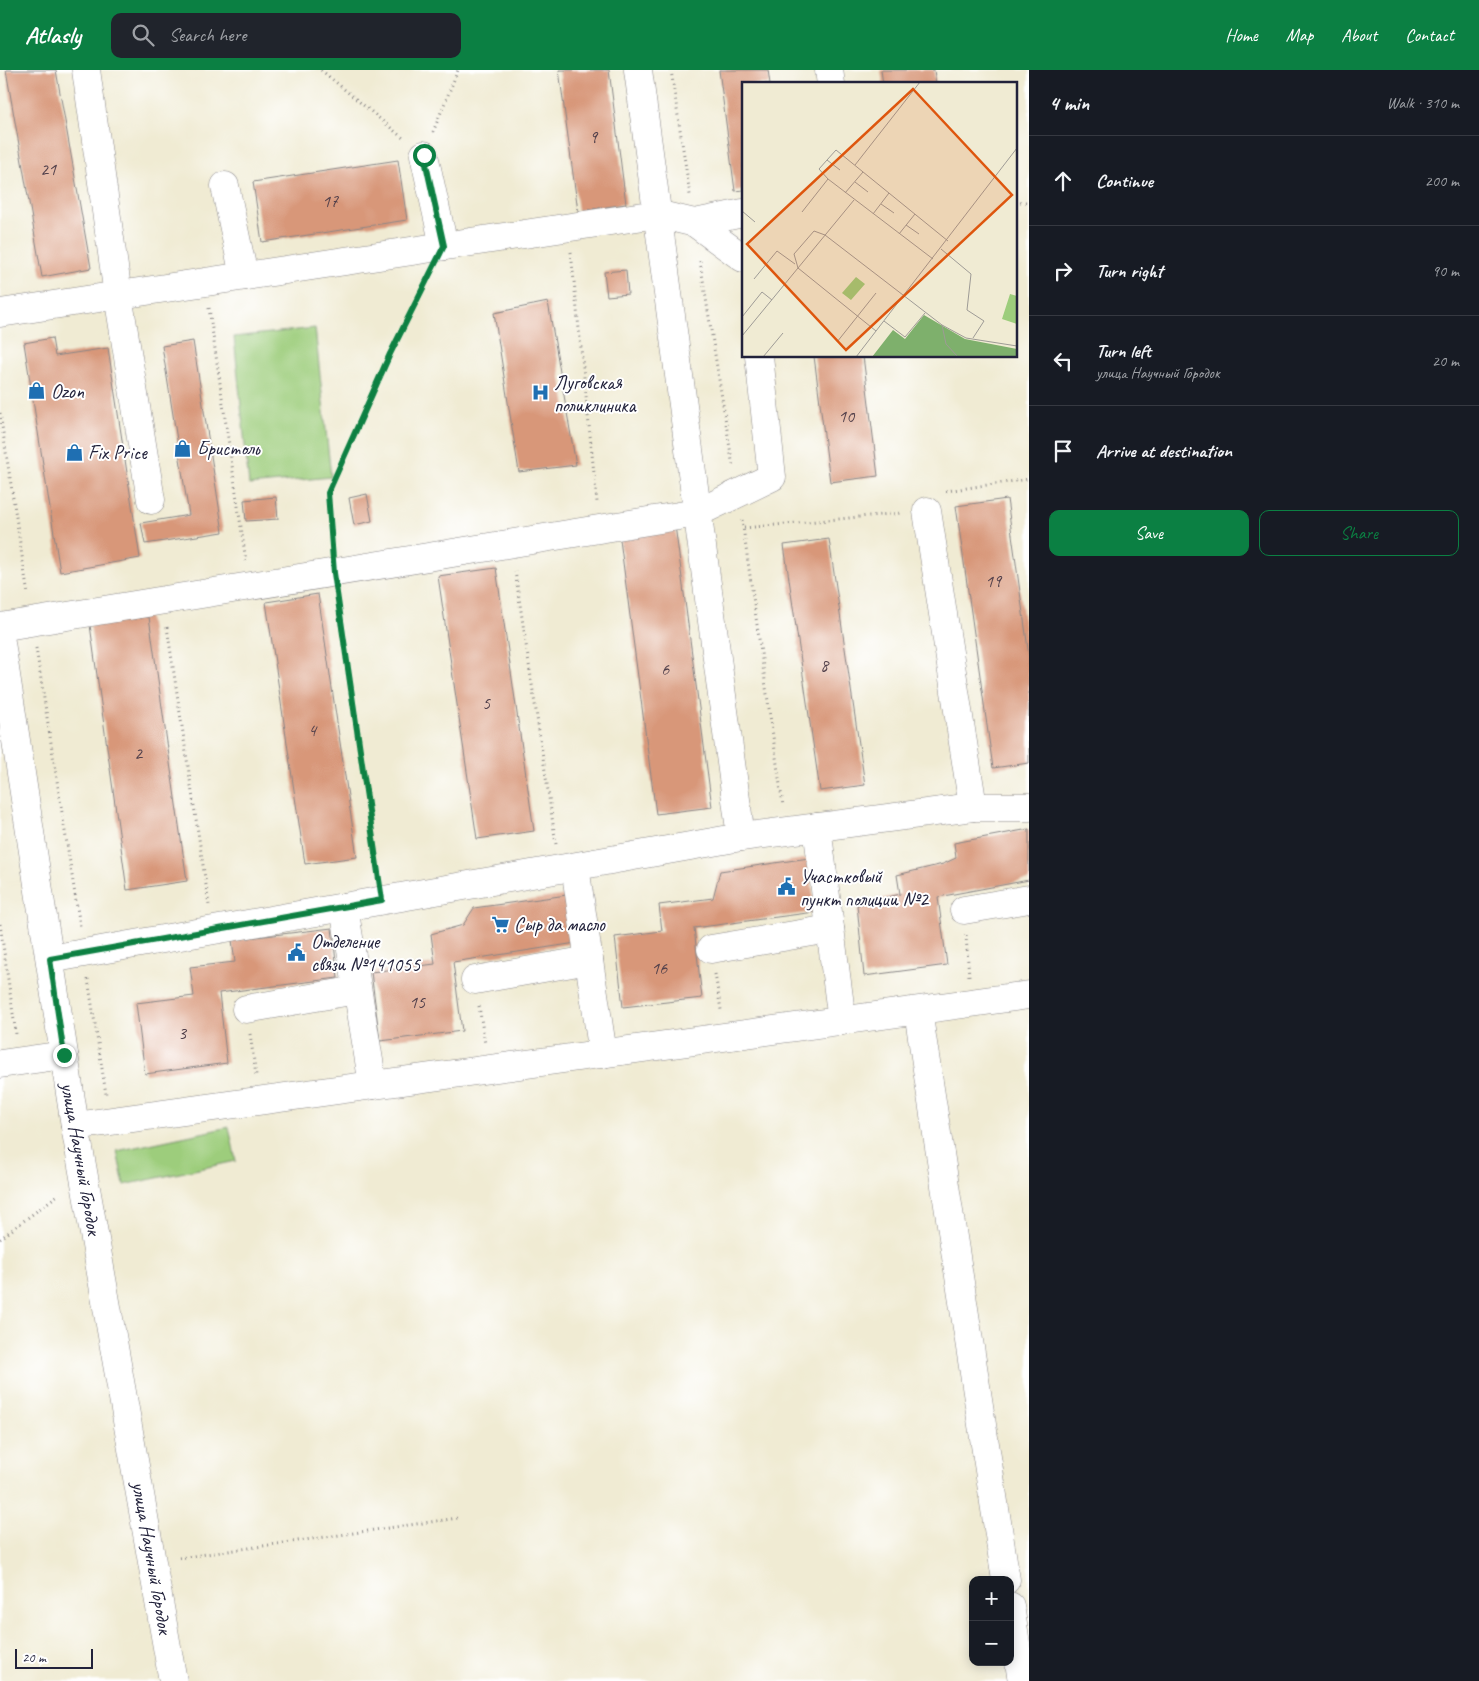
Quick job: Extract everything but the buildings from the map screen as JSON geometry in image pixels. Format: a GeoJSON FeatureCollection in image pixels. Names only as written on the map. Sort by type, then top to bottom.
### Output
{"type":"FeatureCollection","features":[{"type":"Feature","properties":{"kind":"street"},"geometry":{"type":"LineString","coordinates":[[86,70],[118,295],[151,500]]}},
{"type":"Feature","properties":{"kind":"street"},"geometry":{"type":"LineString","coordinates":[[638,70],[741,837]]}},
{"type":"Feature","properties":{"kind":"street"},"geometry":{"type":"LineString","coordinates":[[424,155],[444,246]]}},
{"type":"Feature","properties":{"kind":"street"},"geometry":{"type":"LineString","coordinates":[[225,186],[244,276]]}},
{"type":"Feature","properties":{"kind":"street"},"geometry":{"type":"LineString","coordinates":[[695,223],[742,213]]}},
{"type":"Feature","properties":{"kind":"street"},"geometry":{"type":"LineString","coordinates":[[0,313],[657,214],[695,223],[742,257]]}},
{"type":"Feature","properties":{"kind":"street"},"geometry":{"type":"LineString","coordinates":[[0,627],[697,513],[772,477],[759,358]]}},
{"type":"Feature","properties":{"kind":"street"},"geometry":{"type":"LineString","coordinates":[[928,511],[973,807]]}},
{"type":"Feature","properties":{"kind":"street","name":"улица Научный Городок"},"geometry":{"type":"LineString","coordinates":[[0,636],[83,1175],[174,1681]]}},
{"type":"Feature","properties":{"kind":"street"},"geometry":{"type":"LineString","coordinates":[[50,959],[741,837],[973,807],[1029,807]]}},
{"type":"Feature","properties":{"kind":"street"},"geometry":{"type":"LineString","coordinates":[[817,827],[842,1021]]}},
{"type":"Feature","properties":{"kind":"street"},"geometry":{"type":"LineString","coordinates":[[567,868],[589,960],[603,1054]]}},
{"type":"Feature","properties":{"kind":"street"},"geometry":{"type":"LineString","coordinates":[[964,910],[1029,899]]}},
{"type":"Feature","properties":{"kind":"street"},"geometry":{"type":"LineString","coordinates":[[344,907],[372,1085]]}},
{"type":"Feature","properties":{"kind":"street"},"geometry":{"type":"LineString","coordinates":[[711,948],[830,929]]}},
{"type":"Feature","properties":{"kind":"street"},"geometry":{"type":"LineString","coordinates":[[475,980],[589,960]]}},
{"type":"Feature","properties":{"kind":"street"},"geometry":{"type":"LineString","coordinates":[[246,1008],[357,990]]}},
{"type":"Feature","properties":{"kind":"street"},"geometry":{"type":"LineString","coordinates":[[75,1126],[1029,994]]}},
{"type":"Feature","properties":{"kind":"street"},"geometry":{"type":"LineString","coordinates":[[918,1010],[1005,1576]]}},
{"type":"Feature","properties":{"kind":"street"},"geometry":{"type":"LineString","coordinates":[[10,1063],[64,1055]]}},
{"type":"Feature","properties":{"kind":"street"},"geometry":{"type":"LineString","coordinates":[[1012,1621],[1022,1681]]}},
{"type":"Feature","properties":{"kind":"path"},"geometry":{"type":"LineString","coordinates":[[321,70],[424,155],[458,70]]}},
{"type":"Feature","properties":{"kind":"path"},"geometry":{"type":"LineString","coordinates":[[671,70],[744,528],[787,831]]}},
{"type":"Feature","properties":{"kind":"path"},"geometry":{"type":"LineString","coordinates":[[1016,202],[1029,202]]}},
{"type":"Feature","properties":{"kind":"path"},"geometry":{"type":"LineString","coordinates":[[568,227],[600,529]]}},
{"type":"Feature","properties":{"kind":"path"},"geometry":{"type":"LineString","coordinates":[[382,900],[334,573],[328,493],[390,354],[444,246]]}},
{"type":"Feature","properties":{"kind":"path"},"geometry":{"type":"LineString","coordinates":[[205,282],[250,586]]}},
{"type":"Feature","properties":{"kind":"path"},"geometry":{"type":"LineString","coordinates":[[0,413],[110,1121]]}},
{"type":"Feature","properties":{"kind":"path"},"geometry":{"type":"LineString","coordinates":[[744,528],[928,511],[944,491],[1029,479]]}},
{"type":"Feature","properties":{"kind":"path"},"geometry":{"type":"LineString","coordinates":[[511,544],[567,868]]}},
{"type":"Feature","properties":{"kind":"path"},"geometry":{"type":"LineString","coordinates":[[162,601],[212,930]]}},
{"type":"Feature","properties":{"kind":"path"},"geometry":{"type":"LineString","coordinates":[[964,910],[971,1003]]}},
{"type":"Feature","properties":{"kind":"path"},"geometry":{"type":"LineString","coordinates":[[0,924],[10,1063]]}},
{"type":"Feature","properties":{"kind":"path"},"geometry":{"type":"LineString","coordinates":[[711,948],[725,1037]]}},
{"type":"Feature","properties":{"kind":"path"},"geometry":{"type":"LineString","coordinates":[[475,980],[489,1069]]}},
{"type":"Feature","properties":{"kind":"path"},"geometry":{"type":"LineString","coordinates":[[246,1008],[261,1100]]}},
{"type":"Feature","properties":{"kind":"path"},"geometry":{"type":"LineString","coordinates":[[0,1239],[83,1175]]}},
{"type":"Feature","properties":{"kind":"path"},"geometry":{"type":"LineString","coordinates":[[152,1562],[458,1518]]}},
{"type":"Feature","properties":{"kind":"green space"},"geometry":{"type":"Polygon","coordinates":[[[315,328],[331,477],[249,485],[234,337],[315,328]]]}},
{"type":"Feature","properties":{"kind":"green space"},"geometry":{"type":"Polygon","coordinates":[[[229,1127],[236,1161],[124,1185],[117,1151],[229,1127]]]}},
{"type":"Feature","properties":{"kind":"place","name":"Ozon"},"geometry":{"type":"Point","coordinates":[37,391]}},
{"type":"Feature","properties":{"kind":"place","name":"Луговская поликлиника"},"geometry":{"type":"Point","coordinates":[540,393]}},
{"type":"Feature","properties":{"kind":"place","name":"Бристоль"},"geometry":{"type":"Point","coordinates":[183,448]}},
{"type":"Feature","properties":{"kind":"place","name":"Fix Price"},"geometry":{"type":"Point","coordinates":[74,452]}},
{"type":"Feature","properties":{"kind":"place","name":"Участковый пункт полиции №2"},"geometry":{"type":"Point","coordinates":[786,887]}},
{"type":"Feature","properties":{"kind":"place","name":"Сыр да масло"},"geometry":{"type":"Point","coordinates":[500,924]}},
{"type":"Feature","properties":{"kind":"place","name":"Отделение связи №141055"},"geometry":{"type":"Point","coordinates":[297,953]}},
{"type":"Feature","properties":{"kind":"route"},"geometry":{"type":"LineString","coordinates":[[64,1055],[50,959],[382,900],[334,573],[328,493],[390,354],[444,246],[424,155]]}}]}
